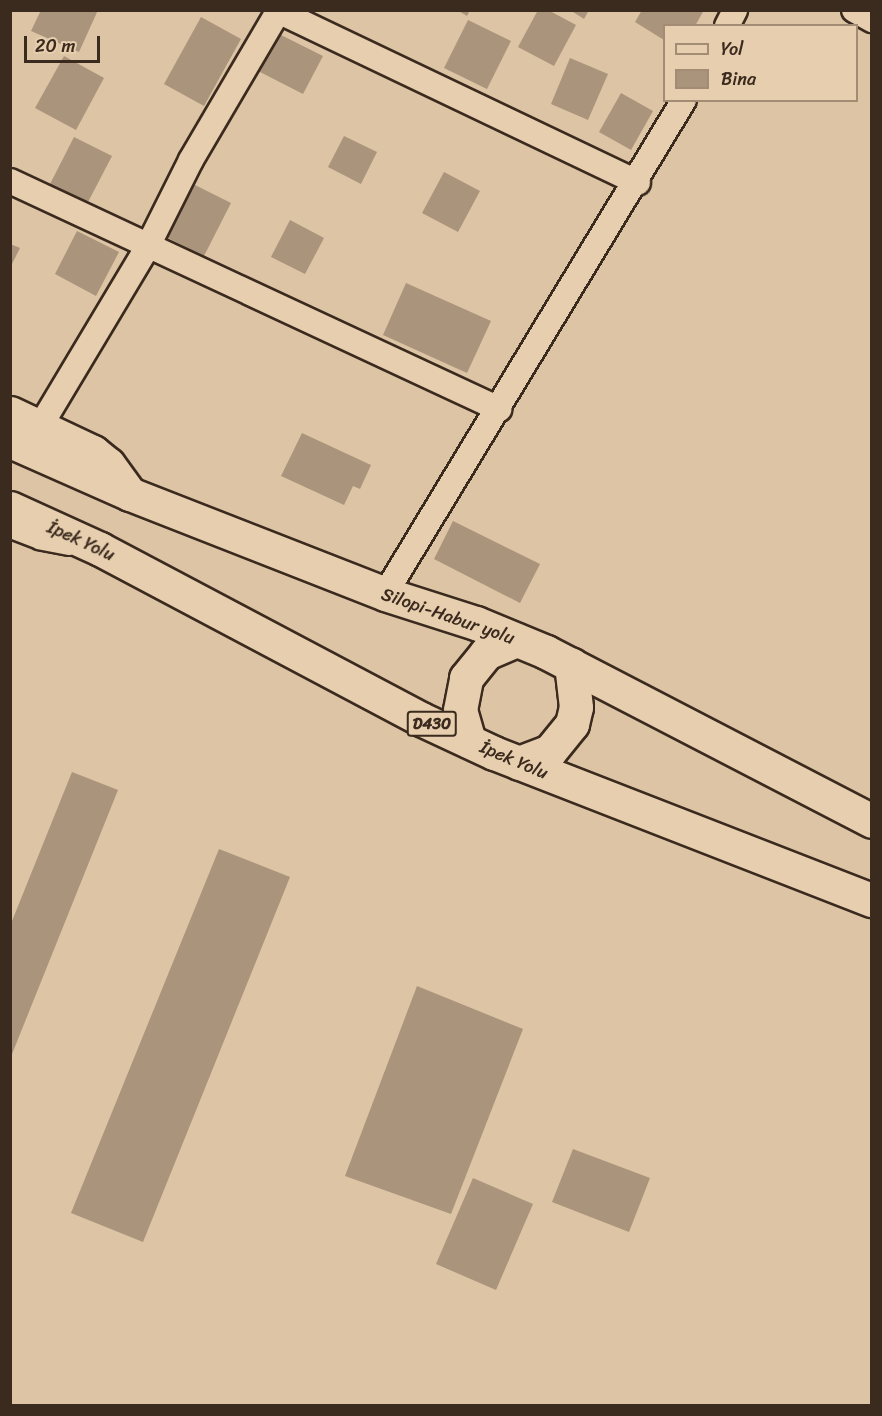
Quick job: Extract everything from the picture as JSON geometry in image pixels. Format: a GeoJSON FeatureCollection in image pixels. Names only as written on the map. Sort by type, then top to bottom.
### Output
{"type":"FeatureCollection","features":[{"type":"Feature","properties":{"kind":"main road","name":"Silopi-Habur yolu"},"geometry":{"type":"LineString","coordinates":[[10,413],[26,439],[130,494],[385,594],[516,640],[571,664],[872,820]]}},
{"type":"Feature","properties":{"kind":"main road","name":"İpek Yolu"},"geometry":{"type":"LineString","coordinates":[[10,508],[100,549],[469,741],[519,763],[872,900]]}},
{"type":"Feature","properties":{"kind":"main road"},"geometry":{"type":"LineString","coordinates":[[469,741],[460,710],[466,678],[486,653],[516,640]]}},
{"type":"Feature","properties":{"kind":"main road"},"geometry":{"type":"LineString","coordinates":[[519,763],[550,751],[572,724],[576,707],[571,664]]}},
{"type":"Feature","properties":{"kind":"street"},"geometry":{"type":"LineString","coordinates":[[728,24],[735,10]]}},
{"type":"Feature","properties":{"kind":"street"},"geometry":{"type":"LineString","coordinates":[[854,10],[872,20]]}},
{"type":"Feature","properties":{"kind":"street"},"geometry":{"type":"LineString","coordinates":[[26,439],[148,246],[191,160],[278,11],[638,183]]}},
{"type":"Feature","properties":{"kind":"street"},"geometry":{"type":"LineString","coordinates":[[385,594],[638,183],[683,102]]}},
{"type":"Feature","properties":{"kind":"street"},"geometry":{"type":"LineString","coordinates":[[10,181],[499,409]]}},
{"type":"Feature","properties":{"kind":"lane"},"geometry":{"type":"LineString","coordinates":[[10,531],[58,548],[100,549]]}},
{"type":"Feature","properties":{"kind":"building"},"geometry":{"type":"Polygon","coordinates":[[[41,10],[98,10],[79,52],[31,31],[41,10]]]}},
{"type":"Feature","properties":{"kind":"building"},"geometry":{"type":"Polygon","coordinates":[[[457,10],[470,10],[467,16],[457,10]]]}},
{"type":"Feature","properties":{"kind":"building"},"geometry":{"type":"Polygon","coordinates":[[[538,10],[548,10],[576,25],[554,66],[518,47],[538,10]]]}},
{"type":"Feature","properties":{"kind":"building"},"geometry":{"type":"Polygon","coordinates":[[[570,10],[589,10],[584,19],[570,10]]]}},
{"type":"Feature","properties":{"kind":"building"},"geometry":{"type":"Polygon","coordinates":[[[642,10],[704,10],[696,24],[663,24],[663,39],[635,22],[642,10]]]}},
{"type":"Feature","properties":{"kind":"building"},"geometry":{"type":"Polygon","coordinates":[[[201,17],[241,39],[204,106],[164,84],[201,17]]]}},
{"type":"Feature","properties":{"kind":"building"},"geometry":{"type":"Polygon","coordinates":[[[468,20],[511,41],[487,89],[444,68],[468,20]]]}},
{"type":"Feature","properties":{"kind":"building"},"geometry":{"type":"Polygon","coordinates":[[[277,33],[323,56],[303,94],[258,71],[277,33]]]}},
{"type":"Feature","properties":{"kind":"building"},"geometry":{"type":"Polygon","coordinates":[[[64,56],[104,78],[76,130],[35,108],[64,56]]]}},
{"type":"Feature","properties":{"kind":"building"},"geometry":{"type":"Polygon","coordinates":[[[570,58],[608,74],[588,120],[551,104],[570,58]]]}},
{"type":"Feature","properties":{"kind":"building"},"geometry":{"type":"Polygon","coordinates":[[[621,93],[653,111],[631,150],[599,132],[621,93]]]}},
{"type":"Feature","properties":{"kind":"building"},"geometry":{"type":"Polygon","coordinates":[[[344,136],[377,152],[361,184],[328,167],[344,136]]]}},
{"type":"Feature","properties":{"kind":"building"},"geometry":{"type":"Polygon","coordinates":[[[74,137],[112,156],[87,204],[50,184],[74,137]]]}},
{"type":"Feature","properties":{"kind":"building"},"geometry":{"type":"Polygon","coordinates":[[[444,172],[480,191],[458,232],[422,213],[444,172]]]}},
{"type":"Feature","properties":{"kind":"building"},"geometry":{"type":"Polygon","coordinates":[[[193,184],[231,203],[204,256],[166,237],[193,184]]]}},
{"type":"Feature","properties":{"kind":"building"},"geometry":{"type":"Polygon","coordinates":[[[290,220],[324,238],[305,274],[271,257],[290,220]]]}},
{"type":"Feature","properties":{"kind":"building"},"geometry":{"type":"Polygon","coordinates":[[[77,231],[119,252],[96,296],[55,274],[77,231]]]}},
{"type":"Feature","properties":{"kind":"building"},"geometry":{"type":"Polygon","coordinates":[[[10,244],[20,248],[10,268],[10,244]]]}},
{"type":"Feature","properties":{"kind":"building"},"geometry":{"type":"Polygon","coordinates":[[[406,283],[491,321],[467,373],[383,335],[406,283]]]}},
{"type":"Feature","properties":{"kind":"building"},"geometry":{"type":"Polygon","coordinates":[[[302,433],[371,465],[360,489],[353,486],[344,505],[281,476],[302,433]]]}},
{"type":"Feature","properties":{"kind":"building"},"geometry":{"type":"Polygon","coordinates":[[[453,521],[540,564],[520,603],[434,559],[453,521]]]}},
{"type":"Feature","properties":{"kind":"building"},"geometry":{"type":"Polygon","coordinates":[[[72,772],[118,790],[10,1059],[10,926],[72,772]]]}},
{"type":"Feature","properties":{"kind":"building"},"geometry":{"type":"Polygon","coordinates":[[[219,849],[290,877],[143,1242],[71,1213],[219,849]]]}},
{"type":"Feature","properties":{"kind":"building"},"geometry":{"type":"Polygon","coordinates":[[[417,986],[523,1029],[451,1214],[345,1176],[417,986]]]}},
{"type":"Feature","properties":{"kind":"building"},"geometry":{"type":"Polygon","coordinates":[[[573,1149],[650,1178],[629,1232],[552,1202],[573,1149]]]}},
{"type":"Feature","properties":{"kind":"building"},"geometry":{"type":"Polygon","coordinates":[[[473,1178],[533,1204],[496,1290],[436,1264],[473,1178]]]}}]}
